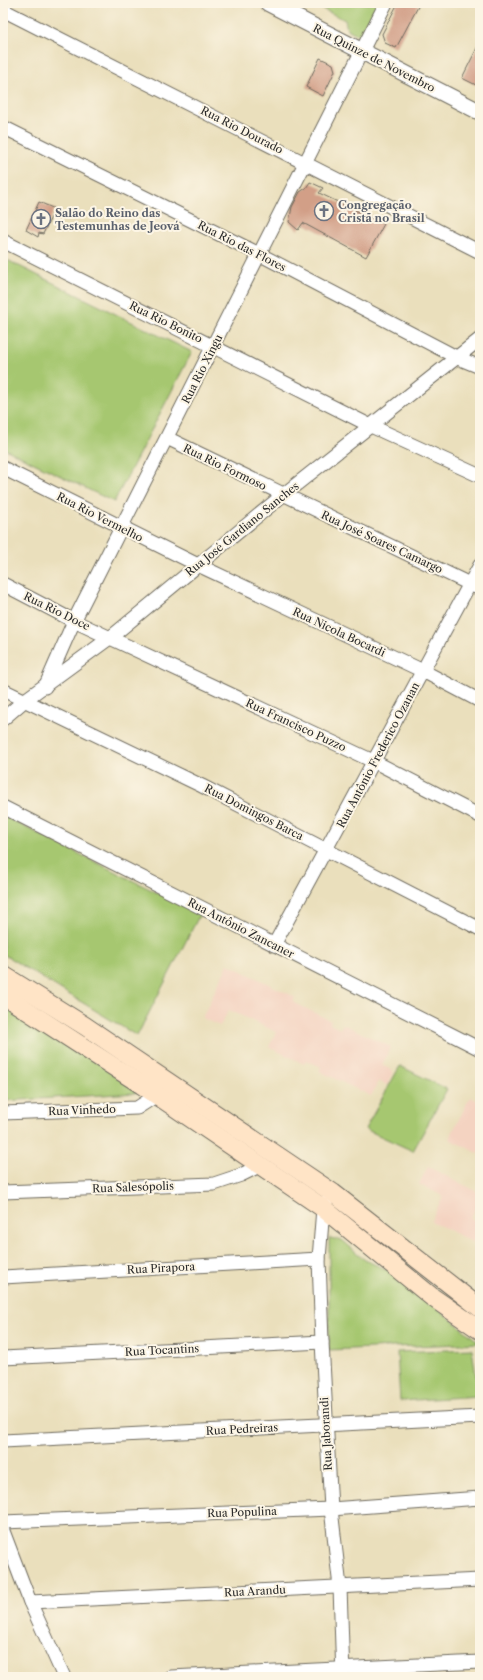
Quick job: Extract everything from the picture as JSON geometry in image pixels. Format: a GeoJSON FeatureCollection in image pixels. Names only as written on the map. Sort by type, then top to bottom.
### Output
{"type":"FeatureCollection","features":[{"type":"Feature","properties":{"kind":"main road"},"geometry":{"type":"LineString","coordinates":[[3,975],[85,1026],[333,1193],[480,1308]]}},
{"type":"Feature","properties":{"kind":"main road"},"geometry":{"type":"LineString","coordinates":[[3,995],[75,1040],[323,1208],[432,1297],[480,1330]]}},
{"type":"Feature","properties":{"kind":"main road"},"geometry":{"type":"LineString","coordinates":[[75,1040],[85,1026]]}},
{"type":"Feature","properties":{"kind":"street","name":"Rua Rio Xingu"},"geometry":{"type":"LineString","coordinates":[[45,687],[74,621],[386,3]]}},
{"type":"Feature","properties":{"kind":"street","name":"Rua Quinze de Novembro"},"geometry":{"type":"LineString","coordinates":[[270,4],[480,112]]}},
{"type":"Feature","properties":{"kind":"street","name":"Rua Rio Dourado"},"geometry":{"type":"LineString","coordinates":[[3,10],[306,162],[480,252]]}},
{"type":"Feature","properties":{"kind":"street","name":"Rua Rio das Flores"},"geometry":{"type":"LineString","coordinates":[[3,127],[259,254],[458,358],[480,367]]}},
{"type":"Feature","properties":{"kind":"street","name":"Rua Rio Bonito"},"geometry":{"type":"LineString","coordinates":[[3,241],[370,426],[480,476]]}},
{"type":"Feature","properties":{"kind":"street","name":"Rua José Gardiano Sanches"},"geometry":{"type":"LineString","coordinates":[[3,720],[24,700],[45,687],[111,637],[283,495],[458,358],[480,339]]}},
{"type":"Feature","properties":{"kind":"street","name":"Rua Rio Formoso"},"geometry":{"type":"LineString","coordinates":[[167,438],[283,495]]}},
{"type":"Feature","properties":{"kind":"street","name":"Rua Rio Vermelho"},"geometry":{"type":"LineString","coordinates":[[3,468],[198,565]]}},
{"type":"Feature","properties":{"kind":"street","name":"Rua José Soares Camargo"},"geometry":{"type":"LineString","coordinates":[[283,495],[475,587]]}},
{"type":"Feature","properties":{"kind":"street","name":"Rua Nicola Bocardi"},"geometry":{"type":"LineString","coordinates":[[198,565],[423,672],[480,701]]}},
{"type":"Feature","properties":{"kind":"street","name":"Rua Antônio Frederico Ozanan"},"geometry":{"type":"LineString","coordinates":[[274,945],[423,672],[475,587],[480,565]]}},
{"type":"Feature","properties":{"kind":"street","name":"Rua Rio Doce"},"geometry":{"type":"LineString","coordinates":[[3,584],[74,621],[111,637]]}},
{"type":"Feature","properties":{"kind":"street","name":"Rua Francisco Puzzo"},"geometry":{"type":"LineString","coordinates":[[111,637],[375,762],[480,816]]}},
{"type":"Feature","properties":{"kind":"street","name":"Rua Domingos Barca"},"geometry":{"type":"LineString","coordinates":[[3,690],[115,743],[480,929]]}},
{"type":"Feature","properties":{"kind":"street","name":"Rua Antônio Zancaner"},"geometry":{"type":"LineString","coordinates":[[3,807],[480,1049]]}},
{"type":"Feature","properties":{"kind":"street","name":"Rua Vinhedo"},"geometry":{"type":"LineString","coordinates":[[3,1113],[137,1108],[157,1095]]}},
{"type":"Feature","properties":{"kind":"street","name":"Rua Salesópolis"},"geometry":{"type":"LineString","coordinates":[[3,1192],[214,1184],[241,1175],[259,1166]]}},
{"type":"Feature","properties":{"kind":"street","name":"Rua Jaborandi"},"geometry":{"type":"LineString","coordinates":[[333,1193],[323,1208],[319,1259],[325,1425],[331,1509],[340,1587],[343,1673]]}},
{"type":"Feature","properties":{"kind":"street","name":"Rua Pirapora"},"geometry":{"type":"LineString","coordinates":[[3,1277],[319,1259]]}},
{"type":"Feature","properties":{"kind":"street","name":"Rua Tocantins"},"geometry":{"type":"LineString","coordinates":[[3,1358],[322,1342]]}},
{"type":"Feature","properties":{"kind":"street","name":"Rua Pedreiras"},"geometry":{"type":"LineString","coordinates":[[3,1441],[480,1417]]}},
{"type":"Feature","properties":{"kind":"street","name":"Rua Populina"},"geometry":{"type":"LineString","coordinates":[[3,1522],[331,1509],[480,1498]]}},
{"type":"Feature","properties":{"kind":"street"},"geometry":{"type":"LineString","coordinates":[[3,1531],[30,1602],[64,1677]]}},
{"type":"Feature","properties":{"kind":"street","name":"Rua Arandu"},"geometry":{"type":"LineString","coordinates":[[30,1602],[480,1580]]}},
{"type":"Feature","properties":{"kind":"street"},"geometry":{"type":"LineString","coordinates":[[171,1677],[343,1673],[480,1662]]}},
{"type":"Feature","properties":{"kind":"shaded area"},"geometry":{"type":"Polygon","coordinates":[[[228,964],[295,997],[293,1002],[331,1021],[330,1024],[340,1029],[343,1024],[391,1047],[382,1065],[393,1071],[387,1085],[379,1081],[371,1096],[319,1071],[321,1067],[306,1060],[304,1064],[269,1047],[276,1032],[229,1010],[220,1026],[202,1018],[228,964]]]}},
{"type":"Feature","properties":{"kind":"shaded area"},"geometry":{"type":"Polygon","coordinates":[[[470,1097],[480,1102],[480,1154],[449,1139],[470,1097]]]}},
{"type":"Feature","properties":{"kind":"shaded area"},"geometry":{"type":"Polygon","coordinates":[[[428,1167],[480,1193],[480,1199],[471,1218],[480,1222],[480,1246],[431,1221],[443,1196],[419,1184],[428,1167]]]}},
{"type":"Feature","properties":{"kind":"green space"},"geometry":{"type":"Polygon","coordinates":[[[295,3],[310,3],[300,5],[295,3]]]}},
{"type":"Feature","properties":{"kind":"green space"},"geometry":{"type":"Polygon","coordinates":[[[310,3],[380,3],[364,38],[347,29],[345,20],[310,3]]]}},
{"type":"Feature","properties":{"kind":"green space"},"geometry":{"type":"Polygon","coordinates":[[[3,258],[192,352],[114,502],[3,448],[3,258]]]}},
{"type":"Feature","properties":{"kind":"green space"},"geometry":{"type":"Polygon","coordinates":[[[3,816],[200,914],[137,1036],[3,954],[3,816]]]}},
{"type":"Feature","properties":{"kind":"green space"},"geometry":{"type":"Polygon","coordinates":[[[3,1002],[136,1087],[135,1093],[3,1101],[3,1002]]]}},
{"type":"Feature","properties":{"kind":"green space"},"geometry":{"type":"Polygon","coordinates":[[[400,1066],[447,1089],[413,1151],[365,1129],[400,1066]]]}},
{"type":"Feature","properties":{"kind":"green space"},"geometry":{"type":"Polygon","coordinates":[[[329,1238],[342,1240],[365,1260],[394,1273],[480,1343],[329,1350],[329,1238]]]}},
{"type":"Feature","properties":{"kind":"green space"},"geometry":{"type":"Polygon","coordinates":[[[472,1349],[479,1396],[400,1401],[397,1352],[472,1349]]]}},
{"type":"Feature","properties":{"kind":"building"},"geometry":{"type":"Polygon","coordinates":[[[398,3],[420,3],[396,48],[385,43],[382,34],[398,3]]]}},
{"type":"Feature","properties":{"kind":"building"},"geometry":{"type":"Polygon","coordinates":[[[480,42],[480,77],[476,85],[462,78],[480,42]]]}},
{"type":"Feature","properties":{"kind":"building"},"geometry":{"type":"Polygon","coordinates":[[[320,58],[333,64],[335,71],[323,96],[306,87],[320,58]]]}},
{"type":"Feature","properties":{"kind":"building","name":"Congregação Cristã no Brasil"},"geometry":{"type":"Polygon","coordinates":[[[310,182],[323,188],[319,193],[384,224],[366,257],[303,223],[298,230],[289,222],[292,207],[300,192],[306,188],[310,182]]]}},
{"type":"Feature","properties":{"kind":"building","name":"Salão do Reino das Testemunhas de Jeová"},"geometry":{"type":"Polygon","coordinates":[[[39,202],[55,209],[43,234],[39,233],[38,237],[26,230],[39,202]]]}},
{"type":"Feature","properties":{"kind":"place","name":"Congregação Cristã no Brasil"},"geometry":{"type":"Point","coordinates":[324,211]}},
{"type":"Feature","properties":{"kind":"place","name":"Salão do Reino das Testemunhas de Jeová"},"geometry":{"type":"Point","coordinates":[41,219]}}]}
